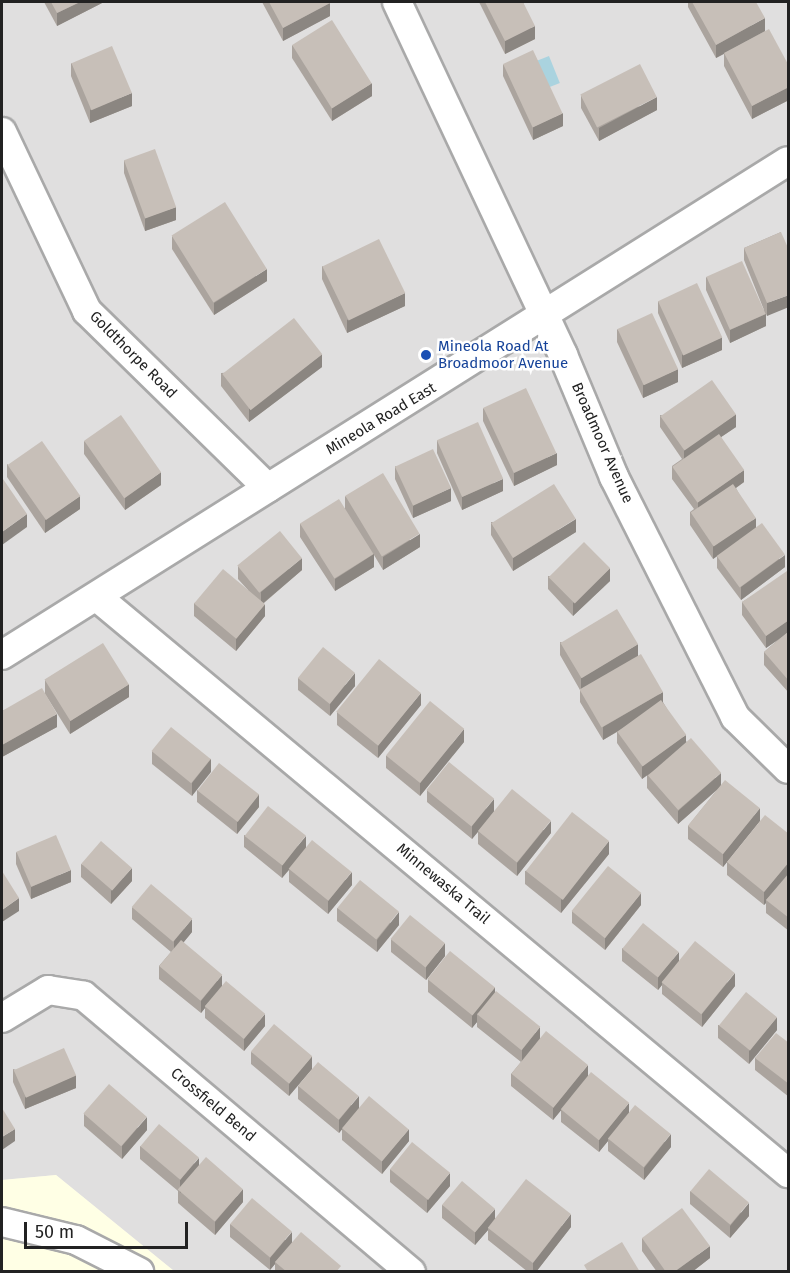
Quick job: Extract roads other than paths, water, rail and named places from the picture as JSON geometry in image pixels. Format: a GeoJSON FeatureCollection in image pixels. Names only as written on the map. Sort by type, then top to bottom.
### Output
{"type":"FeatureCollection","features":[{"type":"Feature","properties":{"kind":"street","name":"Broadmoor Avenue"},"geometry":{"type":"LineString","coordinates":[[397,2],[546,318],[614,477],[735,717],[789,769]]}},
{"type":"Feature","properties":{"kind":"street","name":"Goldthorpe Road"},"geometry":{"type":"LineString","coordinates":[[2,132],[87,311],[268,488]]}},
{"type":"Feature","properties":{"kind":"street","name":"Mineola Road East"},"geometry":{"type":"LineString","coordinates":[[2,655],[268,488],[546,318],[789,161]]}},
{"type":"Feature","properties":{"kind":"street","name":"Minnewaska Trail"},"geometry":{"type":"LineString","coordinates":[[97,597],[789,1173]]}},
{"type":"Feature","properties":{"kind":"street","name":"Crossfield Bend"},"geometry":{"type":"LineString","coordinates":[[2,1018],[48,990],[84,996],[411,1272]]}},
{"type":"Feature","properties":{"kind":"street"},"geometry":{"type":"LineString","coordinates":[[2,1222],[76,1240],[139,1272]]}},
{"type":"Feature","properties":{"kind":"water"},"geometry":{"type":"Polygon","coordinates":[[[549,56],[560,83],[548,88],[537,61],[549,56]]]}},
{"type":"Feature","properties":{"kind":"place","name":"Mineola Road At Broadmoor Avenue"},"geometry":{"type":"Point","coordinates":[426,355]}}]}
